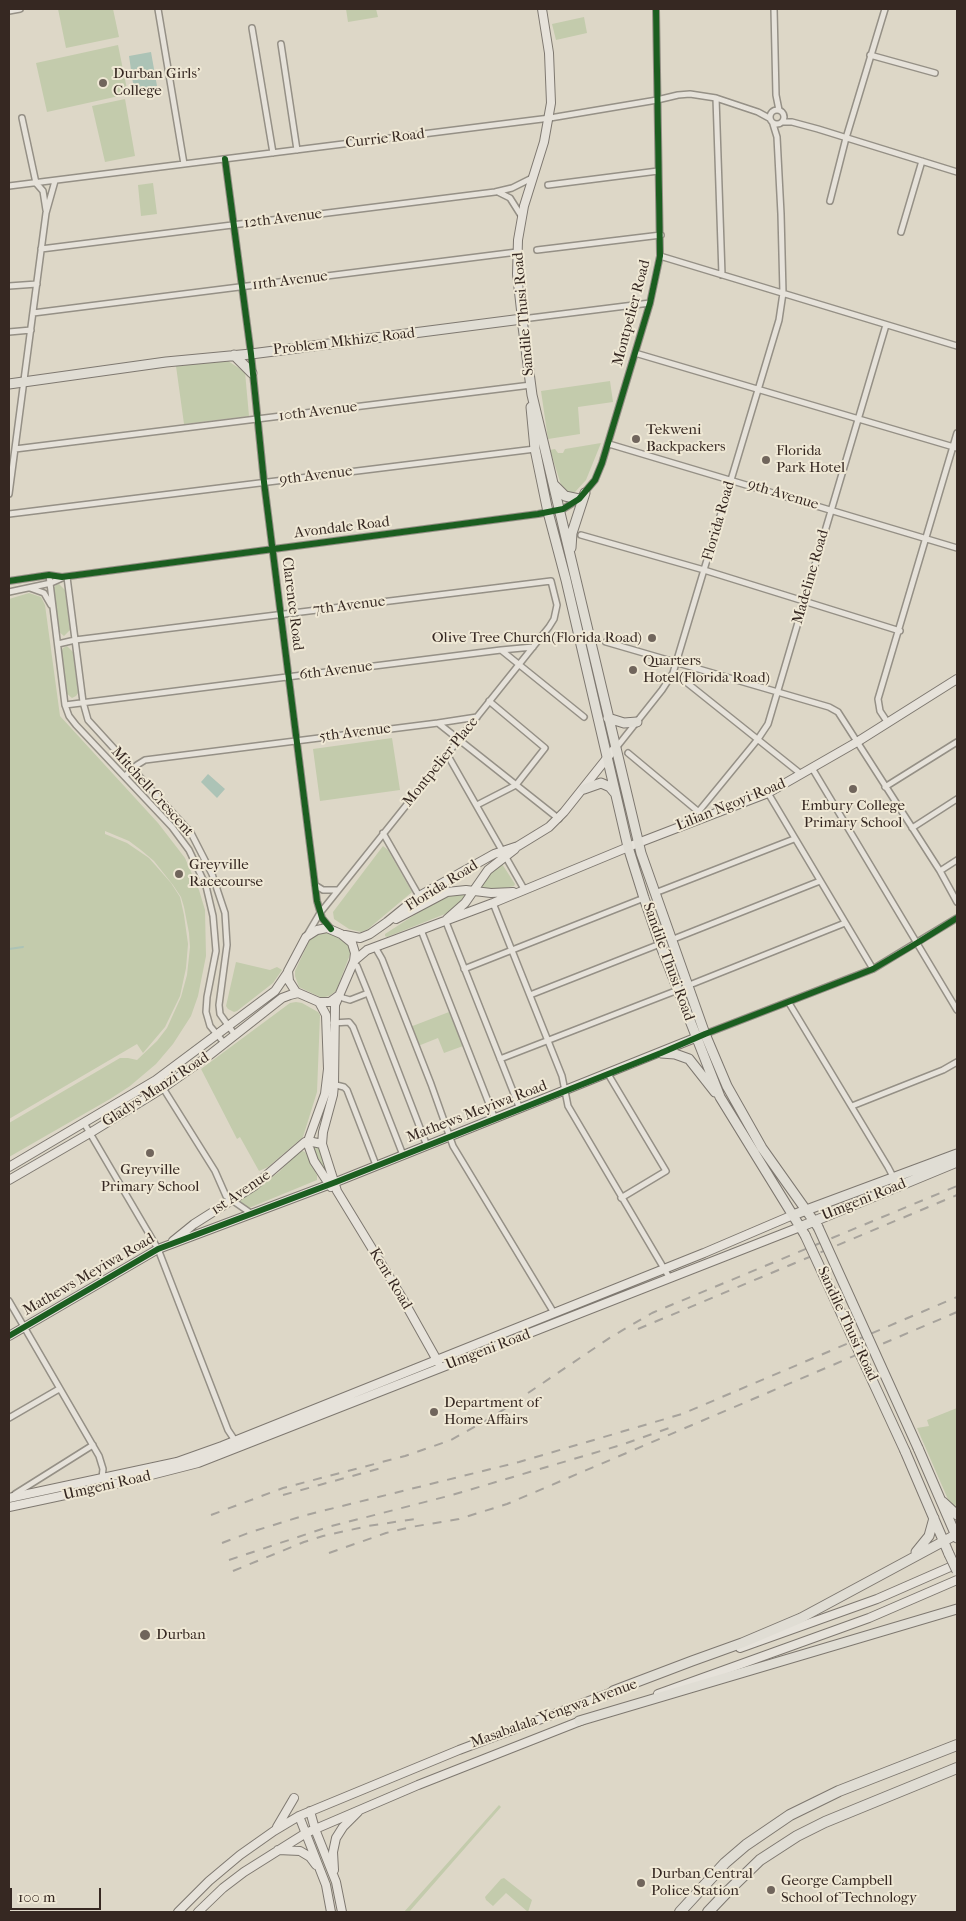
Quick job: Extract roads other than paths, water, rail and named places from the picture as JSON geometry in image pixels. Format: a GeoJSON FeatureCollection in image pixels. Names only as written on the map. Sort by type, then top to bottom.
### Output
{"type":"FeatureCollection","features":[{"type":"Feature","properties":{"kind":"highway"},"geometry":{"type":"LineString","coordinates":[[680,1912],[725,1863],[746,1845],[790,1815],[839,1791],[957,1745]]}},
{"type":"Feature","properties":{"kind":"highway"},"geometry":{"type":"LineString","coordinates":[[708,1912],[760,1860],[797,1836],[825,1822],[957,1768]]}},
{"type":"Feature","properties":{"kind":"main road","name":"Sandile Thusi Road"},"geometry":{"type":"LineString","coordinates":[[542,9],[552,90],[550,118],[522,217],[517,252],[522,319],[531,390],[638,843],[654,894],[726,1086],[762,1148],[816,1224],[957,1535]]}},
{"type":"Feature","properties":{"kind":"main road","name":"Problem Mkhize Road"},"geometry":{"type":"LineString","coordinates":[[9,384],[166,362],[250,354],[522,319]]}},
{"type":"Feature","properties":{"kind":"main road"},"geometry":{"type":"LineString","coordinates":[[234,355],[252,373]]}},
{"type":"Feature","properties":{"kind":"main road","name":"Sandile Thusi Road"},"geometry":{"type":"LineString","coordinates":[[531,390],[535,449],[548,512],[566,580],[628,847],[660,944],[720,1097],[802,1231],[905,1451],[957,1571]]}},
{"type":"Feature","properties":{"kind":"main road"},"geometry":{"type":"LineString","coordinates":[[551,480],[556,488],[565,496],[582,496],[570,543],[572,568]]}},
{"type":"Feature","properties":{"kind":"main road","name":"Lilian Ngoyi Road"},"geometry":{"type":"LineString","coordinates":[[353,962],[363,952],[493,903],[638,843],[701,814],[768,793],[857,742],[957,679]]}},
{"type":"Feature","properties":{"kind":"main road"},"geometry":{"type":"LineString","coordinates":[[608,718],[624,723],[637,722]]}},
{"type":"Feature","properties":{"kind":"main road","name":"Florida Road"},"geometry":{"type":"LineString","coordinates":[[341,934],[356,938],[364,937],[388,922],[419,896],[504,854],[549,827],[559,819],[615,748]]}},
{"type":"Feature","properties":{"kind":"main road"},"geometry":{"type":"LineString","coordinates":[[584,789],[601,783],[615,793]]}},
{"type":"Feature","properties":{"kind":"main road","name":"Florida Road"},"geometry":{"type":"LineString","coordinates":[[443,923],[460,908],[488,870],[504,854]]}},
{"type":"Feature","properties":{"kind":"main road","name":"Lilian Ngoyi Road"},"geometry":{"type":"LineString","coordinates":[[388,922],[447,892],[458,890],[491,893],[521,891]]}},
{"type":"Feature","properties":{"kind":"main road"},"geometry":{"type":"LineString","coordinates":[[332,1184],[322,1144],[330,1084],[331,1023],[335,1006],[353,962],[353,947],[349,940],[331,929],[317,930],[306,937],[288,971],[291,986],[298,993],[319,1002],[330,1002],[339,996]]}},
{"type":"Feature","properties":{"kind":"main road","name":"Gladys Manzi Road"},"geometry":{"type":"LineString","coordinates":[[9,1167],[156,1080],[275,990],[288,971]]}},
{"type":"Feature","properties":{"kind":"main road","name":"Gladys Manzi Road"},"geometry":{"type":"LineString","coordinates":[[9,1180],[163,1088],[225,1044],[286,996],[298,993]]}},
{"type":"Feature","properties":{"kind":"main road"},"geometry":{"type":"LineString","coordinates":[[319,1002],[331,1023]]}},
{"type":"Feature","properties":{"kind":"main road","name":"Mathews Meyiwa Road"},"geometry":{"type":"LineString","coordinates":[[9,1336],[158,1249],[332,1184],[705,1034]]}},
{"type":"Feature","properties":{"kind":"main road"},"geometry":{"type":"LineString","coordinates":[[661,1053],[675,1054],[689,1059],[720,1097]]}},
{"type":"Feature","properties":{"kind":"main road"},"geometry":{"type":"LineString","coordinates":[[330,1084],[324,1094],[308,1141],[311,1155],[332,1184]]}},
{"type":"Feature","properties":{"kind":"main road"},"geometry":{"type":"LineString","coordinates":[[308,1141],[322,1144]]}},
{"type":"Feature","properties":{"kind":"main road","name":"1st Avenue"},"geometry":{"type":"LineString","coordinates":[[172,1243],[194,1224],[260,1181],[308,1141]]}},
{"type":"Feature","properties":{"kind":"main road","name":"Umgeni Road"},"geometry":{"type":"LineString","coordinates":[[9,1507],[181,1468],[240,1448],[559,1323],[668,1277],[802,1231],[896,1182],[957,1154]]}},
{"type":"Feature","properties":{"kind":"main road","name":"Umgeni Road"},"geometry":{"type":"LineString","coordinates":[[10,1498],[177,1462],[235,1441],[664,1269],[806,1209],[957,1162]]}},
{"type":"Feature","properties":{"kind":"main road","name":"Kent Road"},"geometry":{"type":"LineString","coordinates":[[332,1184],[441,1368]]}},
{"type":"Feature","properties":{"kind":"main road"},"geometry":{"type":"LineString","coordinates":[[940,1498],[957,1515]]}},
{"type":"Feature","properties":{"kind":"main road"},"geometry":{"type":"LineString","coordinates":[[909,1559],[931,1533],[934,1518]]}},
{"type":"Feature","properties":{"kind":"main road"},"geometry":{"type":"LineString","coordinates":[[613,1691],[742,1644],[801,1618],[828,1605],[944,1540],[957,1535]]}},
{"type":"Feature","properties":{"kind":"main road","name":"Masabalala Yengwa Avenue"},"geometry":{"type":"LineString","coordinates":[[178,1912],[209,1881],[240,1855],[274,1831],[310,1811],[459,1750],[613,1691],[877,1599],[957,1564]]}},
{"type":"Feature","properties":{"kind":"main road","name":"Masabalala Yengwa Avenue"},"geometry":{"type":"LineString","coordinates":[[198,1912],[223,1888],[277,1850],[306,1833],[363,1808],[580,1721],[860,1621],[957,1580]]}},
{"type":"Feature","properties":{"kind":"main road"},"geometry":{"type":"LineString","coordinates":[[580,1721],[957,1608]]}},
{"type":"Feature","properties":{"kind":"main road"},"geometry":{"type":"LineString","coordinates":[[935,1616],[957,1616]]}},
{"type":"Feature","properties":{"kind":"main road"},"geometry":{"type":"LineString","coordinates":[[274,1831],[294,1798]]}},
{"type":"Feature","properties":{"kind":"main road"},"geometry":{"type":"LineString","coordinates":[[342,1912],[333,1857],[336,1838],[346,1823],[363,1808]]}},
{"type":"Feature","properties":{"kind":"main road"},"geometry":{"type":"LineString","coordinates":[[310,1811],[336,1882]]}},
{"type":"Feature","properties":{"kind":"main road"},"geometry":{"type":"LineString","coordinates":[[299,1816],[326,1885],[331,1912]]}},
{"type":"Feature","properties":{"kind":"main road"},"geometry":{"type":"LineString","coordinates":[[277,1850],[300,1851],[307,1855],[316,1865],[326,1885]]}},
{"type":"Feature","properties":{"kind":"street"},"geometry":{"type":"LineString","coordinates":[[9,11],[20,9]]}},
{"type":"Feature","properties":{"kind":"street"},"geometry":{"type":"LineString","coordinates":[[158,9],[184,164]]}},
{"type":"Feature","properties":{"kind":"street","name":"Montpelier Road"},"geometry":{"type":"LineString","coordinates":[[559,510],[567,507],[582,496],[595,480],[608,444],[650,303],[660,256],[656,9]]}},
{"type":"Feature","properties":{"kind":"street"},"geometry":{"type":"LineString","coordinates":[[769,118],[774,111],[776,98],[774,9]]}},
{"type":"Feature","properties":{"kind":"street"},"geometry":{"type":"LineString","coordinates":[[830,201],[846,138],[885,9]]}},
{"type":"Feature","properties":{"kind":"street"},"geometry":{"type":"LineString","coordinates":[[252,28],[273,153]]}},
{"type":"Feature","properties":{"kind":"street"},"geometry":{"type":"LineString","coordinates":[[281,44],[297,150]]}},
{"type":"Feature","properties":{"kind":"street"},"geometry":{"type":"LineString","coordinates":[[870,55],[934,73]]}},
{"type":"Feature","properties":{"kind":"street","name":"Currie Road"},"geometry":{"type":"LineString","coordinates":[[9,186],[550,118],[684,94],[716,98],[758,112],[769,118]]}},
{"type":"Feature","properties":{"kind":"street"},"geometry":{"type":"LineString","coordinates":[[716,98],[722,275]]}},
{"type":"Feature","properties":{"kind":"street"},"geometry":{"type":"LineString","coordinates":[[774,111],[782,121]]}},
{"type":"Feature","properties":{"kind":"street","name":"Currie Road"},"geometry":{"type":"LineString","coordinates":[[758,112],[774,111]]}},
{"type":"Feature","properties":{"kind":"street"},"geometry":{"type":"LineString","coordinates":[[22,118],[36,183],[43,191],[46,213]]}},
{"type":"Feature","properties":{"kind":"street","name":"Florida Road"},"geometry":{"type":"LineString","coordinates":[[615,748],[662,690],[673,673],[779,320],[783,293],[777,137],[769,118]]}},
{"type":"Feature","properties":{"kind":"street"},"geometry":{"type":"LineString","coordinates":[[773,124],[782,121],[792,122],[957,172]]}},
{"type":"Feature","properties":{"kind":"street","name":"Florida Road"},"geometry":{"type":"LineString","coordinates":[[777,137],[782,121]]}},
{"type":"Feature","properties":{"kind":"street","name":"Clarence Road"},"geometry":{"type":"LineString","coordinates":[[225,159],[315,885],[320,913],[331,929]]}},
{"type":"Feature","properties":{"kind":"street"},"geometry":{"type":"LineString","coordinates":[[901,232],[922,161]]}},
{"type":"Feature","properties":{"kind":"street"},"geometry":{"type":"LineString","coordinates":[[548,185],[658,171]]}},
{"type":"Feature","properties":{"kind":"street","name":"12th Avenue"},"geometry":{"type":"LineString","coordinates":[[42,249],[496,192],[512,188],[532,178]]}},
{"type":"Feature","properties":{"kind":"street"},"geometry":{"type":"LineString","coordinates":[[9,494],[46,213],[55,181]]}},
{"type":"Feature","properties":{"kind":"street"},"geometry":{"type":"LineString","coordinates":[[496,192],[510,198],[522,217]]}},
{"type":"Feature","properties":{"kind":"street"},"geometry":{"type":"LineString","coordinates":[[537,250],[661,235]]}},
{"type":"Feature","properties":{"kind":"street","name":"11th Avenue"},"geometry":{"type":"LineString","coordinates":[[33,313],[517,252]]}},
{"type":"Feature","properties":{"kind":"street"},"geometry":{"type":"LineString","coordinates":[[660,256],[957,346]]}},
{"type":"Feature","properties":{"kind":"street"},"geometry":{"type":"LineString","coordinates":[[9,286],[37,284]]}},
{"type":"Feature","properties":{"kind":"street","name":"Problem Mkhize Road"},"geometry":{"type":"LineString","coordinates":[[522,319],[650,303]]}},
{"type":"Feature","properties":{"kind":"street","name":"Madeline Road"},"geometry":{"type":"LineString","coordinates":[[701,814],[768,724],[886,325]]}},
{"type":"Feature","properties":{"kind":"street"},"geometry":{"type":"LineString","coordinates":[[9,332],[31,330]]}},
{"type":"Feature","properties":{"kind":"street"},"geometry":{"type":"LineString","coordinates":[[635,352],[955,447]]}},
{"type":"Feature","properties":{"kind":"street","name":"10th Avenue"},"geometry":{"type":"LineString","coordinates":[[15,449],[531,390]]}},
{"type":"Feature","properties":{"kind":"street"},"geometry":{"type":"LineString","coordinates":[[888,723],[880,711],[878,699],[955,447],[957,433]]}},
{"type":"Feature","properties":{"kind":"street","name":"9th Avenue"},"geometry":{"type":"LineString","coordinates":[[608,444],[957,548]]}},
{"type":"Feature","properties":{"kind":"street","name":"9th Avenue"},"geometry":{"type":"LineString","coordinates":[[9,514],[535,449]]}},
{"type":"Feature","properties":{"kind":"street","name":"Avondale Road"},"geometry":{"type":"LineString","coordinates":[[9,581],[49,576],[65,577],[559,510]]}},
{"type":"Feature","properties":{"kind":"street"},"geometry":{"type":"LineString","coordinates":[[582,535],[704,570],[900,631]]}},
{"type":"Feature","properties":{"kind":"street","name":"Mitchell Crescent"},"geometry":{"type":"LineString","coordinates":[[49,576],[65,705],[76,725],[172,827],[189,850],[202,877],[211,902],[216,951],[206,1012],[210,1026],[225,1044]]}},
{"type":"Feature","properties":{"kind":"street","name":"Avondale Road"},"geometry":{"type":"LineString","coordinates":[[9,592],[51,583],[65,577]]}},
{"type":"Feature","properties":{"kind":"street","name":"Mitchell Crescent"},"geometry":{"type":"LineString","coordinates":[[65,577],[83,702],[85,713],[91,726],[191,833],[212,874],[222,900],[225,913],[227,945],[219,1006],[220,1014],[235,1035]]}},
{"type":"Feature","properties":{"kind":"street","name":"7th Avenue"},"geometry":{"type":"LineString","coordinates":[[58,644],[75,640],[550,581]]}},
{"type":"Feature","properties":{"kind":"street","name":"Montpelier Place"},"geometry":{"type":"LineString","coordinates":[[306,937],[320,913],[338,890],[549,627],[557,612],[556,598],[550,581]]}},
{"type":"Feature","properties":{"kind":"street","name":"Mitchell Crescent"},"geometry":{"type":"LineString","coordinates":[[24,588],[36,589],[44,593],[49,600],[55,617]]}},
{"type":"Feature","properties":{"kind":"street"},"geometry":{"type":"LineString","coordinates":[[606,642],[829,707],[838,712],[940,871],[957,902]]}},
{"type":"Feature","properties":{"kind":"street","name":"6th Avenue"},"geometry":{"type":"LineString","coordinates":[[65,705],[532,647]]}},
{"type":"Feature","properties":{"kind":"street"},"geometry":{"type":"LineString","coordinates":[[502,650],[584,717]]}},
{"type":"Feature","properties":{"kind":"street"},"geometry":{"type":"LineString","coordinates":[[673,673],[802,774]]}},
{"type":"Feature","properties":{"kind":"street"},"geometry":{"type":"LineString","coordinates":[[476,805],[516,785],[545,747],[489,701]]}},
{"type":"Feature","properties":{"kind":"street","name":"5th Avenue"},"geometry":{"type":"LineString","coordinates":[[125,776],[145,760],[477,717]]}},
{"type":"Feature","properties":{"kind":"street"},"geometry":{"type":"LineString","coordinates":[[438,723],[559,819]]}},
{"type":"Feature","properties":{"kind":"street"},"geometry":{"type":"LineString","coordinates":[[885,787],[957,742]]}},
{"type":"Feature","properties":{"kind":"street"},"geometry":{"type":"LineString","coordinates":[[628,753],[701,814]]}},
{"type":"Feature","properties":{"kind":"street"},"geometry":{"type":"LineString","coordinates":[[448,754],[504,854],[521,891]]}},
{"type":"Feature","properties":{"kind":"street"},"geometry":{"type":"LineString","coordinates":[[812,768],[957,1010]]}},
{"type":"Feature","properties":{"kind":"street"},"geometry":{"type":"LineString","coordinates":[[768,793],[873,969]]}},
{"type":"Feature","properties":{"kind":"street"},"geometry":{"type":"LineString","coordinates":[[912,828],[957,799]]}},
{"type":"Feature","properties":{"kind":"street"},"geometry":{"type":"LineString","coordinates":[[383,833],[419,896]]}},
{"type":"Feature","properties":{"kind":"street"},"geometry":{"type":"LineString","coordinates":[[654,894],[794,839]]}},
{"type":"Feature","properties":{"kind":"street"},"geometry":{"type":"LineString","coordinates":[[940,871],[957,860]]}},
{"type":"Feature","properties":{"kind":"street"},"geometry":{"type":"LineString","coordinates":[[671,940],[820,881]]}},
{"type":"Feature","properties":{"kind":"street"},"geometry":{"type":"LineString","coordinates":[[315,885],[323,890],[338,890]]}},
{"type":"Feature","properties":{"kind":"street"},"geometry":{"type":"LineString","coordinates":[[464,969],[644,898]]}},
{"type":"Feature","properties":{"kind":"street"},"geometry":{"type":"LineString","coordinates":[[211,902],[222,900]]}},
{"type":"Feature","properties":{"kind":"street"},"geometry":{"type":"LineString","coordinates":[[493,903],[562,1076],[568,1106],[668,1277]]}},
{"type":"Feature","properties":{"kind":"street","name":"Mathews Meyiwa Road"},"geometry":{"type":"LineString","coordinates":[[705,1034],[873,969],[957,918]]}},
{"type":"Feature","properties":{"kind":"street"},"geometry":{"type":"LineString","coordinates":[[443,923],[464,969],[520,1109]]}},
{"type":"Feature","properties":{"kind":"street"},"geometry":{"type":"LineString","coordinates":[[688,986],[845,923]]}},
{"type":"Feature","properties":{"kind":"street"},"geometry":{"type":"LineString","coordinates":[[421,930],[495,1119]]}},
{"type":"Feature","properties":{"kind":"street"},"geometry":{"type":"LineString","coordinates":[[530,995],[660,944]]}},
{"type":"Feature","properties":{"kind":"street"},"geometry":{"type":"LineString","coordinates":[[375,947],[457,1152],[554,1313]]}},
{"type":"Feature","properties":{"kind":"street"},"geometry":{"type":"LineString","coordinates":[[353,962],[357,966],[427,1146]]}},
{"type":"Feature","properties":{"kind":"street"},"geometry":{"type":"LineString","coordinates":[[212,972],[224,975]]}},
{"type":"Feature","properties":{"kind":"street"},"geometry":{"type":"LineString","coordinates":[[500,1059],[678,990]]}},
{"type":"Feature","properties":{"kind":"street"},"geometry":{"type":"LineString","coordinates":[[339,996],[350,1000],[368,994]]}},
{"type":"Feature","properties":{"kind":"street"},"geometry":{"type":"LineString","coordinates":[[789,1003],[896,1182]]}},
{"type":"Feature","properties":{"kind":"street"},"geometry":{"type":"LineString","coordinates":[[331,1023],[349,1022],[353,1027],[403,1155]]}},
{"type":"Feature","properties":{"kind":"street"},"geometry":{"type":"LineString","coordinates":[[852,1106],[943,1070],[957,1062]]}},
{"type":"Feature","properties":{"kind":"street"},"geometry":{"type":"LineString","coordinates":[[608,1074],[666,1171],[621,1198]]}},
{"type":"Feature","properties":{"kind":"street"},"geometry":{"type":"LineString","coordinates":[[156,1080],[163,1088],[215,1171],[224,1192],[232,1201],[252,1214]]}},
{"type":"Feature","properties":{"kind":"street"},"geometry":{"type":"LineString","coordinates":[[330,1084],[344,1087],[347,1090],[376,1166]]}},
{"type":"Feature","properties":{"kind":"street"},"geometry":{"type":"LineString","coordinates":[[84,1123],[158,1249],[228,1430],[240,1448]]}},
{"type":"Feature","properties":{"kind":"street"},"geometry":{"type":"LineString","coordinates":[[9,1302],[102,1462],[102,1478]]}},
{"type":"Feature","properties":{"kind":"street"},"geometry":{"type":"LineString","coordinates":[[9,1418],[60,1389]]}},
{"type":"Feature","properties":{"kind":"street"},"geometry":{"type":"LineString","coordinates":[[10,1498],[93,1445]]}},
{"type":"Feature","properties":{"kind":"waterway"},"geometry":{"type":"LineString","coordinates":[[9,949],[23,947]]}},
{"type":"Feature","properties":{"kind":"railway"},"geometry":{"type":"LineString","coordinates":[[211,1515],[283,1488],[405,1456],[451,1440],[494,1416],[611,1337],[652,1313],[957,1186]]}},
{"type":"Feature","properties":{"kind":"railway"},"geometry":{"type":"LineString","coordinates":[[638,1329],[957,1195]]}},
{"type":"Feature","properties":{"kind":"railway"},"geometry":{"type":"LineString","coordinates":[[222,1543],[306,1515],[519,1462],[682,1414],[957,1297]]}},
{"type":"Feature","properties":{"kind":"railway"},"geometry":{"type":"LineString","coordinates":[[329,1553],[386,1533],[459,1519],[507,1504],[957,1312]]}},
{"type":"Feature","properties":{"kind":"railway"},"geometry":{"type":"LineString","coordinates":[[229,1560],[328,1527],[452,1495],[621,1445],[672,1427]]}},
{"type":"Feature","properties":{"kind":"railway"},"geometry":{"type":"LineString","coordinates":[[283,1495],[385,1467]]}},
{"type":"Feature","properties":{"kind":"railway"},"geometry":{"type":"LineString","coordinates":[[233,1571],[323,1536],[368,1526],[415,1519]]}},
{"type":"Feature","properties":{"kind":"place","name":"Durban Girls' College"},"geometry":{"type":"Point","coordinates":[103,83]}},
{"type":"Feature","properties":{"kind":"place","name":"Tekweni Backpackers"},"geometry":{"type":"Point","coordinates":[636,439]}},
{"type":"Feature","properties":{"kind":"place","name":"Florida Park Hotel"},"geometry":{"type":"Point","coordinates":[766,460]}},
{"type":"Feature","properties":{"kind":"place","name":"Olive Tree Church(Florida Road)"},"geometry":{"type":"Point","coordinates":[652,638]}},
{"type":"Feature","properties":{"kind":"place","name":"Quarters Hotel(Florida Road)"},"geometry":{"type":"Point","coordinates":[633,670]}},
{"type":"Feature","properties":{"kind":"place","name":"Embury College Primary School"},"geometry":{"type":"Point","coordinates":[853,789]}},
{"type":"Feature","properties":{"kind":"place","name":"Greyville Racecourse"},"geometry":{"type":"Point","coordinates":[179,874]}},
{"type":"Feature","properties":{"kind":"place","name":"Greyville Primary School"},"geometry":{"type":"Point","coordinates":[150,1153]}},
{"type":"Feature","properties":{"kind":"place","name":"Department of Home Affairs"},"geometry":{"type":"Point","coordinates":[434,1412]}},
{"type":"Feature","properties":{"kind":"place","name":"Durban"},"geometry":{"type":"Point","coordinates":[145,1635]}},
{"type":"Feature","properties":{"kind":"place","name":"Durban Central Police Station"},"geometry":{"type":"Point","coordinates":[641,1883]}},
{"type":"Feature","properties":{"kind":"place","name":"George Campbell School of Technology"},"geometry":{"type":"Point","coordinates":[771,1890]}}]}
